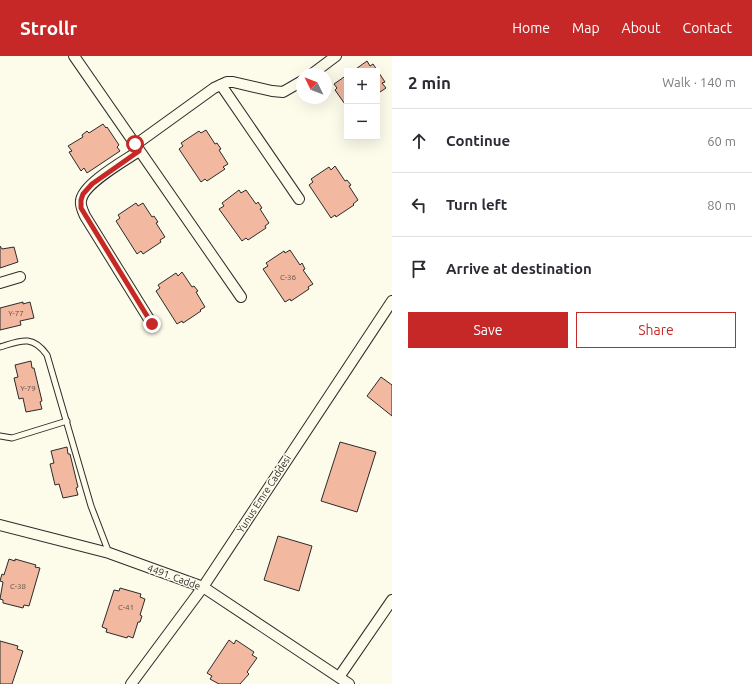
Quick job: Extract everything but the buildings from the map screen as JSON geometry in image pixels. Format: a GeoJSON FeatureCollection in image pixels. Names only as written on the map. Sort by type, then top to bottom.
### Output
{"type":"FeatureCollection","features":[{"type":"Feature","properties":{"kind":"street"},"geometry":{"type":"LineString","coordinates":[[74,56],[241,297]]}},
{"type":"Feature","properties":{"kind":"street"},"geometry":{"type":"LineString","coordinates":[[320,68],[336,56]]}},
{"type":"Feature","properties":{"kind":"street"},"geometry":{"type":"LineString","coordinates":[[152,324],[85,216],[81,200],[83,194],[92,184],[137,148],[221,85],[233,82],[272,91],[284,92],[296,85]]}},
{"type":"Feature","properties":{"kind":"street"},"geometry":{"type":"LineString","coordinates":[[221,85],[299,199]]}},
{"type":"Feature","properties":{"kind":"street"},"geometry":{"type":"LineString","coordinates":[[0,282],[20,277]]}},
{"type":"Feature","properties":{"kind":"street","name":"Yunus Emre Caddesi"},"geometry":{"type":"LineString","coordinates":[[131,684],[203,586],[392,301]]}},
{"type":"Feature","properties":{"kind":"street","name":"4491. Cadde"},"geometry":{"type":"LineString","coordinates":[[0,525],[109,553],[203,586],[349,684]]}},
{"type":"Feature","properties":{"kind":"street"},"geometry":{"type":"LineString","coordinates":[[339,677],[392,600]]}},
{"type":"Feature","properties":{"kind":"lane"},"geometry":{"type":"LineString","coordinates":[[0,347],[25,340],[37,344],[47,355],[91,506],[109,553]]}},
{"type":"Feature","properties":{"kind":"lane"},"geometry":{"type":"LineString","coordinates":[[0,436],[12,438],[67,421]]}},
{"type":"Feature","properties":{"kind":"route"},"geometry":{"type":"LineString","coordinates":[[135,144],[139,151],[92,184],[86,190],[81,200],[81,208],[152,324]]}}]}
